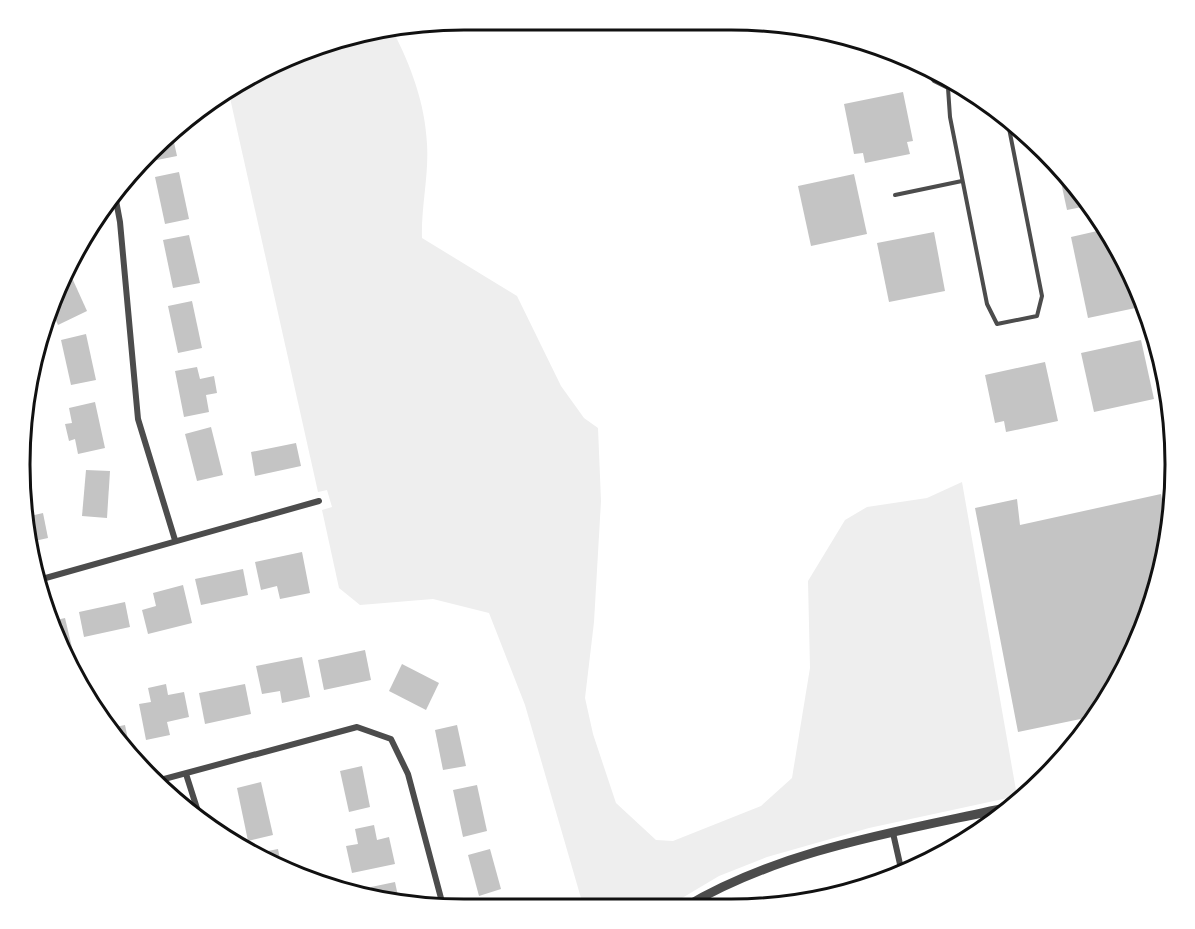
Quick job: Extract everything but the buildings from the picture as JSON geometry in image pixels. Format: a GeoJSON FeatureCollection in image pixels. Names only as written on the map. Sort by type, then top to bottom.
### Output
{"type":"FeatureCollection","features":[{"type":"Feature","properties":{"kind":"street"},"geometry":{"type":"LineString","coordinates":[[117,204],[122,233],[138,419],[175,540]]}},
{"type":"Feature","properties":{"kind":"street"},"geometry":{"type":"LineString","coordinates":[[45,578],[320,501]]}},
{"type":"Feature","properties":{"kind":"street"},"geometry":{"type":"LineString","coordinates":[[165,779],[357,727],[391,739],[408,774],[441,898]]}},
{"type":"Feature","properties":{"kind":"street"},"geometry":{"type":"LineString","coordinates":[[186,774],[196,806]]}},
{"type":"Feature","properties":{"kind":"street"},"geometry":{"type":"LineString","coordinates":[[699,899],[723,885],[770,866],[893,833],[993,811]]}},
{"type":"Feature","properties":{"kind":"street"},"geometry":{"type":"LineString","coordinates":[[893,833],[900,865]]}},
{"type":"Feature","properties":{"kind":"lane"},"geometry":{"type":"LineString","coordinates":[[934,81],[948,88],[950,117],[987,304],[997,324],[1037,316],[1042,296],[1010,132]]}},
{"type":"Feature","properties":{"kind":"lane"},"geometry":{"type":"LineString","coordinates":[[896,195],[962,181]]}},
{"type":"Feature","properties":{"kind":"shaded area"},"geometry":{"type":"Polygon","coordinates":[[[395,36],[416,85],[426,129],[427,167],[422,238],[517,296],[561,386],[584,418],[598,428],[601,501],[594,622],[585,698],[593,734],[616,803],[656,840],[673,841],[761,806],[792,778],[810,668],[808,581],[845,520],[867,507],[927,498],[962,482],[1016,792],[1009,798],[869,828],[767,857],[719,876],[680,899],[581,899],[525,705],[489,613],[433,599],[360,605],[339,588],[322,510],[332,507],[327,490],[318,492],[230,99],[298,63],[352,45],[395,36]]]}}]}
